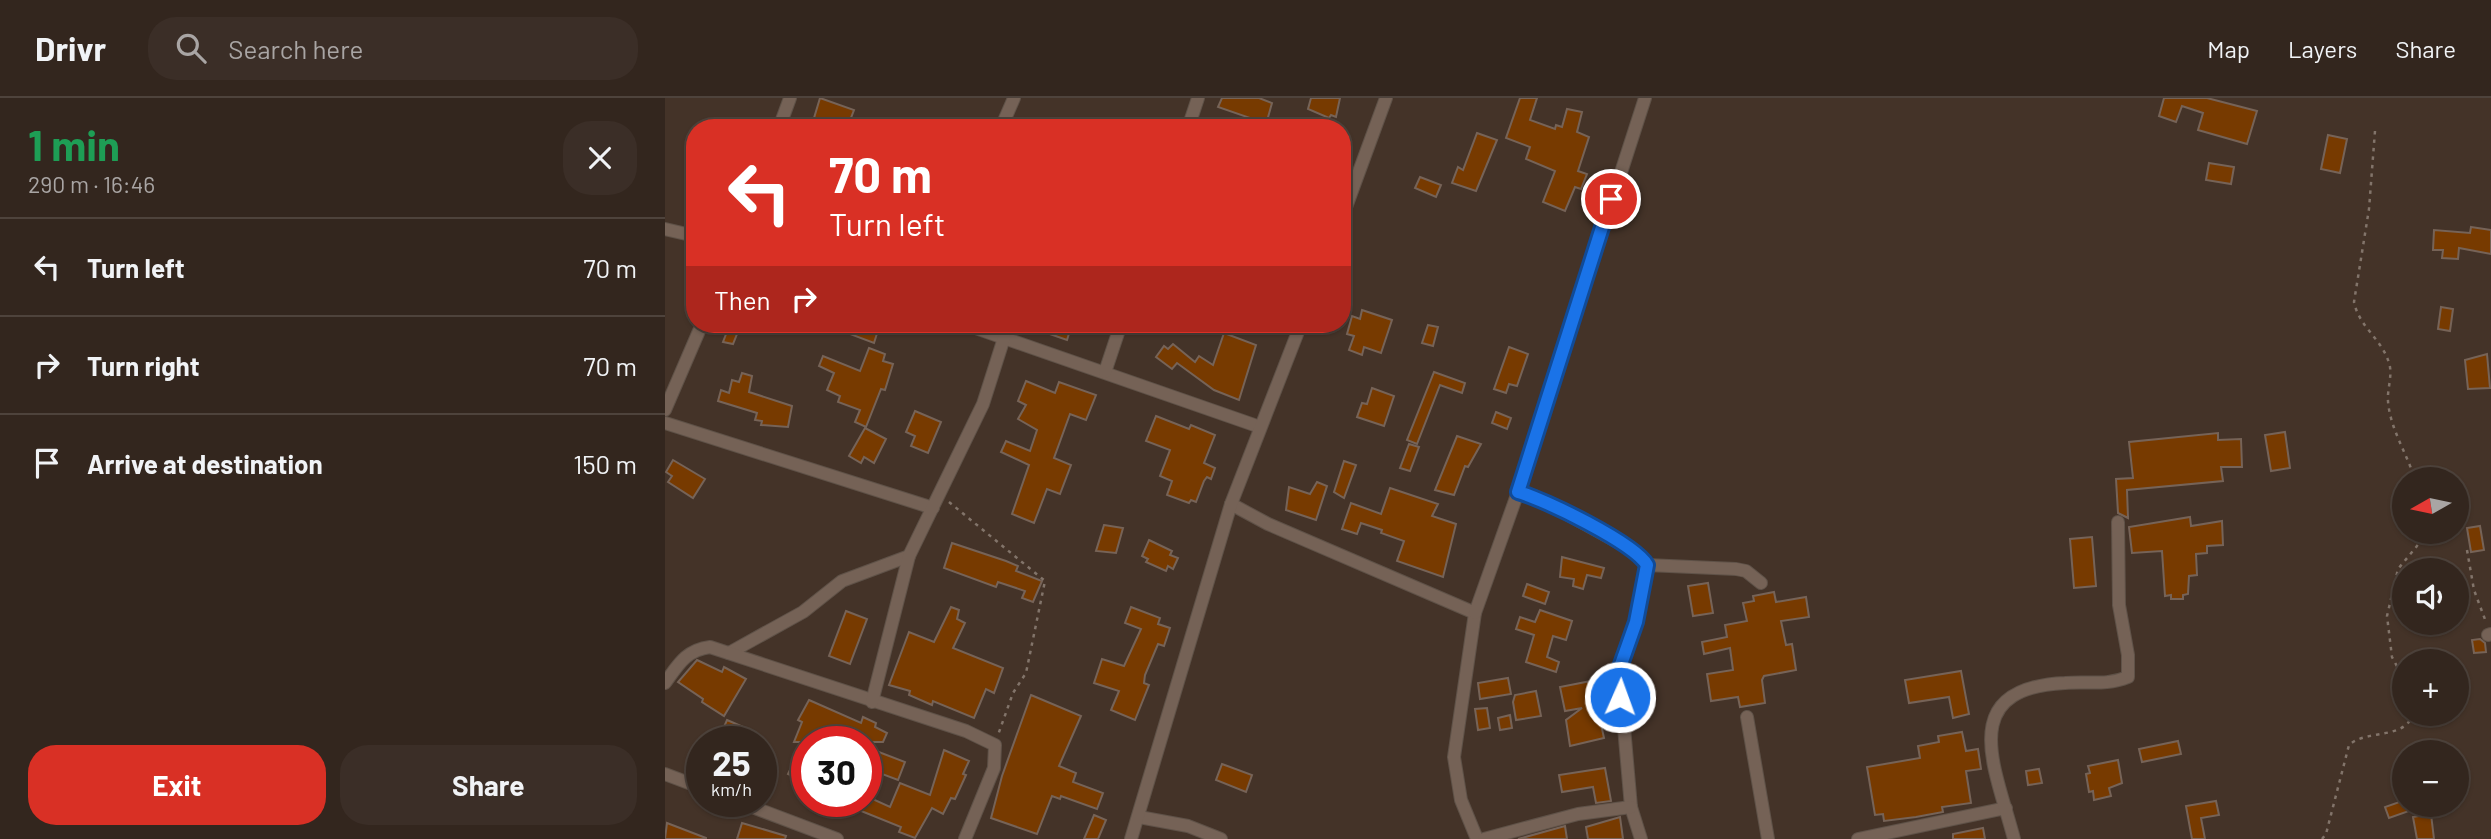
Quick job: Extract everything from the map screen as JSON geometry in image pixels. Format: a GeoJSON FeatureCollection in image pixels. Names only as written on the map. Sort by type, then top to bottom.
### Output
{"type":"FeatureCollection","features":[{"type":"Feature","properties":{"kind":"street"},"geometry":{"type":"LineString","coordinates":[[782,119],[790,98]]}},
{"type":"Feature","properties":{"kind":"street"},"geometry":{"type":"LineString","coordinates":[[1005,119],[1014,98]]}},
{"type":"Feature","properties":{"kind":"street"},"geometry":{"type":"LineString","coordinates":[[1191,119],[1198,98]]}},
{"type":"Feature","properties":{"kind":"street"},"geometry":{"type":"LineString","coordinates":[[1351,193],[1386,98]]}},
{"type":"Feature","properties":{"kind":"street"},"geometry":{"type":"LineString","coordinates":[[1477,839],[1461,800],[1454,758],[1475,613],[1518,492],[1645,98]]}},
{"type":"Feature","properties":{"kind":"street"},"geometry":{"type":"LineString","coordinates":[[665,229],[686,234]]}},
{"type":"Feature","properties":{"kind":"street"},"geometry":{"type":"LineString","coordinates":[[665,410],[698,333]]}},
{"type":"Feature","properties":{"kind":"street"},"geometry":{"type":"LineString","coordinates":[[990,333],[1259,427]]}},
{"type":"Feature","properties":{"kind":"street"},"geometry":{"type":"LineString","coordinates":[[1105,372],[1118,333]]}},
{"type":"Feature","properties":{"kind":"street"},"geometry":{"type":"LineString","coordinates":[[1131,839],[1231,504],[1297,333]]}},
{"type":"Feature","properties":{"kind":"street"},"geometry":{"type":"LineString","coordinates":[[872,702],[909,556],[983,404],[1004,338]]}},
{"type":"Feature","properties":{"kind":"street"},"geometry":{"type":"LineString","coordinates":[[665,423],[933,508]]}},
{"type":"Feature","properties":{"kind":"street"},"geometry":{"type":"LineString","coordinates":[[1518,492],[1534,496],[1626,546],[1647,565],[1736,569],[1746,571],[1761,583]]}},
{"type":"Feature","properties":{"kind":"street"},"geometry":{"type":"LineString","coordinates":[[1231,504],[1268,524],[1475,613]]}},
{"type":"Feature","properties":{"kind":"street"},"geometry":{"type":"LineString","coordinates":[[2014,839],[1991,747],[1989,730],[1995,713],[2026,689],[2064,682],[2111,684],[2128,677],[2128,655],[2119,605],[2118,522]]}},
{"type":"Feature","properties":{"kind":"street"},"geometry":{"type":"LineString","coordinates":[[729,653],[803,612],[842,581],[909,556]]}},
{"type":"Feature","properties":{"kind":"street"},"geometry":{"type":"LineString","coordinates":[[1641,839],[1631,807],[1619,670],[1636,622],[1647,565]]}},
{"type":"Feature","properties":{"kind":"street"},"geometry":{"type":"LineString","coordinates":[[665,683],[686,655],[697,649],[710,647],[965,731],[995,744],[994,768],[965,839]]}},
{"type":"Feature","properties":{"kind":"street"},"geometry":{"type":"LineString","coordinates":[[1747,716],[1768,839]]}},
{"type":"Feature","properties":{"kind":"street"},"geometry":{"type":"LineString","coordinates":[[665,774],[686,782]]}},
{"type":"Feature","properties":{"kind":"street"},"geometry":{"type":"LineString","coordinates":[[1484,839],[1578,814],[1631,807]]}},
{"type":"Feature","properties":{"kind":"street"},"geometry":{"type":"LineString","coordinates":[[1858,839],[2006,808]]}},
{"type":"Feature","properties":{"kind":"street"},"geometry":{"type":"LineString","coordinates":[[777,816],[837,839]]}},
{"type":"Feature","properties":{"kind":"street"},"geometry":{"type":"LineString","coordinates":[[1139,817],[1188,826],[1221,839]]}},
{"type":"Feature","properties":{"kind":"path"},"geometry":{"type":"LineString","coordinates":[[2375,131],[2368,209],[2354,302],[2357,315],[2383,348],[2390,366],[2388,402],[2410,467]]}},
{"type":"Feature","properties":{"kind":"path"},"geometry":{"type":"LineString","coordinates":[[938,494],[1045,581],[1026,673],[1013,693],[995,744]]}},
{"type":"Feature","properties":{"kind":"path"},"geometry":{"type":"LineString","coordinates":[[2392,657],[2387,616],[2398,569],[2417,544]]}},
{"type":"Feature","properties":{"kind":"path"},"geometry":{"type":"LineString","coordinates":[[2467,550],[2474,590],[2483,607],[2489,634]]}},
{"type":"Feature","properties":{"kind":"path"},"geometry":{"type":"LineString","coordinates":[[2322,839],[2326,834],[2344,755],[2349,745],[2358,737],[2399,730],[2404,726]]}},
{"type":"Feature","properties":{"kind":"building"},"geometry":{"type":"Polygon","coordinates":[[[820,98],[854,110],[850,119],[814,119],[820,98]]]}},
{"type":"Feature","properties":{"kind":"building"},"geometry":{"type":"Polygon","coordinates":[[[1222,98],[1259,98],[1272,103],[1268,119],[1253,119],[1218,107],[1222,98]]]}},
{"type":"Feature","properties":{"kind":"building"},"geometry":{"type":"Polygon","coordinates":[[[1311,98],[1340,98],[1336,117],[1331,115],[1329,118],[1308,109],[1311,98]]]}},
{"type":"Feature","properties":{"kind":"building"},"geometry":{"type":"Polygon","coordinates":[[[1520,98],[1537,98],[1530,120],[1555,129],[1556,125],[1562,127],[1567,109],[1582,112],[1577,132],[1589,137],[1578,171],[1587,174],[1581,189],[1575,187],[1565,211],[1543,202],[1555,171],[1526,159],[1530,147],[1506,138],[1520,98]]]}},
{"type":"Feature","properties":{"kind":"building"},"geometry":{"type":"Polygon","coordinates":[[[2164,98],[2207,98],[2257,111],[2247,144],[2198,130],[2203,113],[2182,106],[2176,122],[2159,116],[2164,98]]]}},
{"type":"Feature","properties":{"kind":"building"},"geometry":{"type":"Polygon","coordinates":[[[1477,133],[1497,140],[1476,191],[1452,183],[1458,167],[1463,170],[1477,133]]]}},
{"type":"Feature","properties":{"kind":"building"},"geometry":{"type":"Polygon","coordinates":[[[2328,135],[2347,139],[2340,173],[2321,169],[2328,135]]]}},
{"type":"Feature","properties":{"kind":"building"},"geometry":{"type":"Polygon","coordinates":[[[2209,163],[2234,167],[2231,184],[2206,180],[2209,163]]]}},
{"type":"Feature","properties":{"kind":"building"},"geometry":{"type":"Polygon","coordinates":[[[1420,177],[1441,185],[1436,197],[1415,188],[1420,177]]]}},
{"type":"Feature","properties":{"kind":"building"},"geometry":{"type":"Polygon","coordinates":[[[2471,227],[2491,230],[2491,254],[2459,248],[2458,259],[2442,258],[2443,250],[2433,250],[2434,230],[2470,233],[2471,227]]]}},
{"type":"Feature","properties":{"kind":"building"},"geometry":{"type":"Polygon","coordinates":[[[2441,307],[2453,309],[2450,331],[2438,329],[2441,307]]]}},
{"type":"Feature","properties":{"kind":"building"},"geometry":{"type":"Polygon","coordinates":[[[1362,310],[1392,320],[1381,353],[1364,347],[1362,355],[1349,350],[1354,336],[1347,334],[1351,333],[1352,316],[1360,319],[1362,310]]]}},
{"type":"Feature","properties":{"kind":"building"},"geometry":{"type":"Polygon","coordinates":[[[1428,325],[1438,327],[1433,346],[1422,343],[1428,325]]]}},
{"type":"Feature","properties":{"kind":"building"},"geometry":{"type":"Polygon","coordinates":[[[726,333],[737,333],[733,344],[723,342],[726,333]]]}},
{"type":"Feature","properties":{"kind":"building"},"geometry":{"type":"Polygon","coordinates":[[[850,333],[877,333],[874,343],[850,333]]]}},
{"type":"Feature","properties":{"kind":"building"},"geometry":{"type":"Polygon","coordinates":[[[1050,333],[1069,333],[1067,340],[1050,333]]]}},
{"type":"Feature","properties":{"kind":"building"},"geometry":{"type":"Polygon","coordinates":[[[1224,333],[1256,345],[1239,400],[1214,390],[1177,363],[1172,369],[1156,357],[1164,346],[1168,349],[1173,344],[1195,362],[1199,356],[1213,365],[1224,333]]]}},
{"type":"Feature","properties":{"kind":"building"},"geometry":{"type":"Polygon","coordinates":[[[1509,347],[1528,354],[1517,386],[1509,384],[1506,393],[1494,389],[1509,347]]]}},
{"type":"Feature","properties":{"kind":"building"},"geometry":{"type":"Polygon","coordinates":[[[869,348],[885,354],[883,361],[893,364],[885,390],[881,389],[866,427],[855,422],[860,410],[838,402],[840,396],[827,390],[834,373],[819,366],[823,356],[860,371],[869,348]]]}},
{"type":"Feature","properties":{"kind":"building"},"geometry":{"type":"Polygon","coordinates":[[[2487,354],[2490,388],[2468,389],[2465,360],[2487,354]]]}},
{"type":"Feature","properties":{"kind":"building"},"geometry":{"type":"Polygon","coordinates":[[[1434,372],[1465,383],[1462,393],[1440,385],[1417,444],[1407,440],[1434,372]]]}},
{"type":"Feature","properties":{"kind":"building"},"geometry":{"type":"Polygon","coordinates":[[[742,373],[752,376],[749,392],[792,406],[788,427],[761,425],[762,421],[755,420],[757,413],[718,401],[721,390],[729,393],[732,380],[739,382],[742,373]]]}},
{"type":"Feature","properties":{"kind":"building"},"geometry":{"type":"Polygon","coordinates":[[[1026,381],[1055,393],[1059,382],[1096,395],[1086,420],[1070,414],[1054,458],[1071,465],[1060,494],[1047,489],[1034,523],[1012,514],[1029,465],[1001,452],[1006,441],[1030,451],[1037,430],[1018,419],[1026,405],[1018,401],[1026,381]]]}},
{"type":"Feature","properties":{"kind":"building"},"geometry":{"type":"Polygon","coordinates":[[[1372,388],[1394,396],[1384,426],[1357,417],[1362,403],[1367,404],[1372,388]]]}},
{"type":"Feature","properties":{"kind":"building"},"geometry":{"type":"Polygon","coordinates":[[[915,411],[941,422],[928,453],[911,446],[915,436],[906,432],[915,411]]]}},
{"type":"Feature","properties":{"kind":"building"},"geometry":{"type":"Polygon","coordinates":[[[1496,412],[1511,418],[1507,429],[1492,423],[1496,412]]]}},
{"type":"Feature","properties":{"kind":"building"},"geometry":{"type":"Polygon","coordinates":[[[1156,416],[1189,429],[1191,425],[1215,435],[1204,463],[1215,468],[1211,479],[1207,477],[1204,481],[1196,502],[1191,500],[1189,503],[1167,495],[1172,481],[1160,476],[1170,450],[1146,441],[1156,416]]]}},
{"type":"Feature","properties":{"kind":"building"},"geometry":{"type":"Polygon","coordinates":[[[865,428],[886,439],[874,463],[864,457],[861,463],[849,456],[865,428]]]}},
{"type":"Feature","properties":{"kind":"building"},"geometry":{"type":"Polygon","coordinates":[[[2285,432],[2290,468],[2271,471],[2265,435],[2285,432]]]}},
{"type":"Feature","properties":{"kind":"building"},"geometry":{"type":"Polygon","coordinates":[[[2218,433],[2218,440],[2241,439],[2242,467],[2221,467],[2223,481],[2127,490],[2128,518],[2118,513],[2116,479],[2133,478],[2129,442],[2218,433]]]}},
{"type":"Feature","properties":{"kind":"building"},"geometry":{"type":"Polygon","coordinates":[[[1457,436],[1481,444],[1468,467],[1465,466],[1454,495],[1435,490],[1457,436]]]}},
{"type":"Feature","properties":{"kind":"building"},"geometry":{"type":"Polygon","coordinates":[[[1409,444],[1419,447],[1410,471],[1400,468],[1409,444]]]}},
{"type":"Feature","properties":{"kind":"building"},"geometry":{"type":"Polygon","coordinates":[[[673,460],[705,479],[693,498],[668,482],[672,476],[666,472],[673,460]]]}},
{"type":"Feature","properties":{"kind":"building"},"geometry":{"type":"Polygon","coordinates":[[[1344,461],[1356,465],[1344,498],[1334,492],[1344,461]]]}},
{"type":"Feature","properties":{"kind":"building"},"geometry":{"type":"Polygon","coordinates":[[[1317,482],[1327,486],[1316,520],[1286,510],[1289,487],[1310,494],[1317,482]]]}},
{"type":"Feature","properties":{"kind":"building"},"geometry":{"type":"Polygon","coordinates":[[[1390,488],[1438,504],[1432,516],[1456,524],[1443,577],[1397,561],[1404,541],[1381,533],[1382,530],[1361,523],[1357,534],[1342,529],[1351,503],[1381,514],[1390,488]]]}},
{"type":"Feature","properties":{"kind":"building"},"geometry":{"type":"Polygon","coordinates":[[[2190,517],[2191,526],[2222,521],[2223,545],[2207,546],[2207,553],[2196,554],[2197,575],[2189,576],[2188,594],[2183,595],[2183,599],[2171,599],[2171,595],[2165,596],[2162,551],[2132,553],[2129,527],[2190,517]]]}},
{"type":"Feature","properties":{"kind":"building"},"geometry":{"type":"Polygon","coordinates":[[[1104,525],[1123,528],[1116,553],[1096,551],[1104,525]]]}},
{"type":"Feature","properties":{"kind":"building"},"geometry":{"type":"Polygon","coordinates":[[[2480,526],[2484,550],[2471,552],[2469,528],[2480,526]]]}},
{"type":"Feature","properties":{"kind":"building"},"geometry":{"type":"Polygon","coordinates":[[[2092,537],[2096,586],[2074,588],[2070,539],[2092,537]]]}},
{"type":"Feature","properties":{"kind":"building"},"geometry":{"type":"Polygon","coordinates":[[[1149,540],[1172,551],[1170,555],[1178,558],[1173,569],[1168,566],[1166,571],[1146,562],[1148,559],[1142,556],[1149,540]]]}},
{"type":"Feature","properties":{"kind":"building"},"geometry":{"type":"Polygon","coordinates":[[[952,543],[1018,566],[1016,571],[1042,581],[1033,602],[1022,598],[1025,591],[998,582],[996,587],[944,568],[952,543]]]}},
{"type":"Feature","properties":{"kind":"building"},"geometry":{"type":"Polygon","coordinates":[[[1562,557],[1604,568],[1601,578],[1587,575],[1583,589],[1573,586],[1574,579],[1560,577],[1562,557]]]}},
{"type":"Feature","properties":{"kind":"building"},"geometry":{"type":"Polygon","coordinates":[[[1708,583],[1713,613],[1693,616],[1688,586],[1708,583]]]}},
{"type":"Feature","properties":{"kind":"building"},"geometry":{"type":"Polygon","coordinates":[[[1527,584],[1549,592],[1545,604],[1523,596],[1527,584]]]}},
{"type":"Feature","properties":{"kind":"building"},"geometry":{"type":"Polygon","coordinates":[[[1774,592],[1776,602],[1806,597],[1809,617],[1781,621],[1786,645],[1792,644],[1796,670],[1764,676],[1762,680],[1765,703],[1740,707],[1738,697],[1711,701],[1707,674],[1733,670],[1730,648],[1704,654],[1702,642],[1727,637],[1725,625],[1747,621],[1743,603],[1754,601],[1753,596],[1774,592]]]}},
{"type":"Feature","properties":{"kind":"building"},"geometry":{"type":"Polygon","coordinates":[[[951,607],[959,610],[957,619],[965,623],[953,648],[1003,668],[994,693],[986,689],[974,718],[933,701],[932,705],[909,695],[910,691],[889,685],[909,632],[934,642],[951,607]]]}},
{"type":"Feature","properties":{"kind":"building"},"geometry":{"type":"Polygon","coordinates":[[[1131,607],[1160,618],[1158,624],[1170,628],[1164,646],[1158,644],[1145,675],[1144,683],[1149,685],[1135,720],[1111,710],[1119,691],[1094,683],[1102,659],[1124,666],[1141,629],[1125,623],[1131,607]]]}},
{"type":"Feature","properties":{"kind":"building"},"geometry":{"type":"Polygon","coordinates":[[[1540,610],[1572,621],[1566,640],[1553,636],[1547,657],[1559,662],[1556,672],[1526,662],[1534,635],[1516,629],[1520,617],[1535,622],[1540,610]]]}},
{"type":"Feature","properties":{"kind":"building"},"geometry":{"type":"Polygon","coordinates":[[[846,611],[867,619],[850,664],[829,656],[846,611]]]}},
{"type":"Feature","properties":{"kind":"building"},"geometry":{"type":"Polygon","coordinates":[[[2480,639],[2485,643],[2486,652],[2474,653],[2472,640],[2480,639]]]}},
{"type":"Feature","properties":{"kind":"building"},"geometry":{"type":"Polygon","coordinates":[[[697,660],[722,672],[724,667],[746,679],[724,716],[678,682],[697,660]]]}},
{"type":"Feature","properties":{"kind":"building"},"geometry":{"type":"Polygon","coordinates":[[[1961,671],[1969,714],[1953,718],[1949,697],[1909,703],[1905,680],[1961,671]]]}},
{"type":"Feature","properties":{"kind":"building"},"geometry":{"type":"Polygon","coordinates":[[[1508,678],[1511,694],[1480,699],[1478,683],[1508,678]]]}},
{"type":"Feature","properties":{"kind":"building"},"geometry":{"type":"Polygon","coordinates":[[[1596,680],[1600,700],[1596,701],[1604,738],[1570,746],[1566,720],[1582,708],[1565,711],[1560,687],[1596,680]]]}},
{"type":"Feature","properties":{"kind":"building"},"geometry":{"type":"Polygon","coordinates":[[[1536,691],[1541,716],[1516,720],[1513,702],[1515,695],[1536,691]]]}},
{"type":"Feature","properties":{"kind":"building"},"geometry":{"type":"Polygon","coordinates":[[[1031,695],[1081,716],[1059,766],[1076,773],[1073,782],[1103,793],[1097,809],[1061,796],[1060,799],[1052,796],[1037,834],[991,818],[1002,776],[1031,695]]]}},
{"type":"Feature","properties":{"kind":"building"},"geometry":{"type":"Polygon","coordinates":[[[809,700],[861,723],[863,717],[876,723],[875,726],[800,726],[802,722],[798,720],[809,700]]]}},
{"type":"Feature","properties":{"kind":"building"},"geometry":{"type":"Polygon","coordinates":[[[1487,708],[1490,728],[1478,730],[1475,709],[1487,708]]]}},
{"type":"Feature","properties":{"kind":"building"},"geometry":{"type":"Polygon","coordinates":[[[1510,715],[1512,728],[1500,730],[1498,718],[1510,715]]]}},
{"type":"Feature","properties":{"kind":"building"},"geometry":{"type":"Polygon","coordinates":[[[727,720],[741,726],[724,726],[727,720]]]}},
{"type":"Feature","properties":{"kind":"building"},"geometry":{"type":"Polygon","coordinates":[[[882,730],[887,733],[882,742],[882,730]]]}},
{"type":"Feature","properties":{"kind":"building"},"geometry":{"type":"Polygon","coordinates":[[[1962,732],[1966,751],[1978,749],[1981,769],[1966,771],[1971,803],[1942,807],[1943,812],[1884,821],[1883,814],[1875,815],[1867,767],[1920,758],[1918,746],[1939,742],[1938,736],[1962,732]]]}},
{"type":"Feature","properties":{"kind":"building"},"geometry":{"type":"Polygon","coordinates":[[[2178,741],[2181,754],[2142,762],[2139,749],[2178,741]]]}},
{"type":"Feature","properties":{"kind":"building"},"geometry":{"type":"Polygon","coordinates":[[[944,750],[969,761],[955,799],[951,798],[943,814],[932,808],[915,838],[899,832],[901,827],[876,817],[882,817],[882,803],[890,807],[900,783],[930,795],[944,750]]]}},
{"type":"Feature","properties":{"kind":"building"},"geometry":{"type":"Polygon","coordinates":[[[882,753],[905,762],[898,780],[882,774],[882,753]]]}},
{"type":"Feature","properties":{"kind":"building"},"geometry":{"type":"Polygon","coordinates":[[[2118,760],[2122,783],[2109,788],[2111,796],[2094,800],[2093,791],[2089,792],[2086,774],[2090,773],[2088,766],[2118,760]]]}},
{"type":"Feature","properties":{"kind":"building"},"geometry":{"type":"Polygon","coordinates":[[[1222,764],[1252,775],[1246,792],[1216,780],[1222,764]]]}},
{"type":"Feature","properties":{"kind":"building"},"geometry":{"type":"Polygon","coordinates":[[[1605,768],[1611,801],[1596,803],[1593,787],[1562,792],[1559,775],[1605,768]]]}},
{"type":"Feature","properties":{"kind":"building"},"geometry":{"type":"Polygon","coordinates":[[[2039,769],[2042,783],[2028,785],[2026,771],[2039,769]]]}},
{"type":"Feature","properties":{"kind":"building"},"geometry":{"type":"Polygon","coordinates":[[[2216,801],[2219,815],[2201,818],[2205,839],[2192,839],[2186,806],[2216,801]]]}},
{"type":"Feature","properties":{"kind":"building"},"geometry":{"type":"Polygon","coordinates":[[[2392,805],[2392,817],[2389,818],[2385,807],[2392,805]]]}},
{"type":"Feature","properties":{"kind":"building"},"geometry":{"type":"Polygon","coordinates":[[[1094,815],[1106,820],[1098,839],[1084,839],[1094,815]]]}},
{"type":"Feature","properties":{"kind":"building"},"geometry":{"type":"Polygon","coordinates":[[[1620,817],[1623,839],[1588,839],[1586,827],[1620,817]]]}},
{"type":"Feature","properties":{"kind":"building"},"geometry":{"type":"Polygon","coordinates":[[[2413,817],[2431,817],[2434,839],[2417,839],[2413,817]]]}},
{"type":"Feature","properties":{"kind":"building"},"geometry":{"type":"Polygon","coordinates":[[[667,823],[706,838],[706,839],[665,839],[667,823]]]}},
{"type":"Feature","properties":{"kind":"building"},"geometry":{"type":"Polygon","coordinates":[[[742,823],[786,836],[785,839],[737,839],[742,823]]]}},
{"type":"Feature","properties":{"kind":"building"},"geometry":{"type":"Polygon","coordinates":[[[1565,826],[1567,839],[1518,839],[1565,826]]]}},
{"type":"Feature","properties":{"kind":"building"},"geometry":{"type":"Polygon","coordinates":[[[1983,828],[1985,839],[1953,839],[1953,834],[1983,828]]]}},
{"type":"Feature","properties":{"kind":"route"},"geometry":{"type":"LineString","coordinates":[[1611,199],[1518,492],[1534,496],[1636,552],[1647,565],[1636,622],[1619,670],[1620,697]]}}]}
